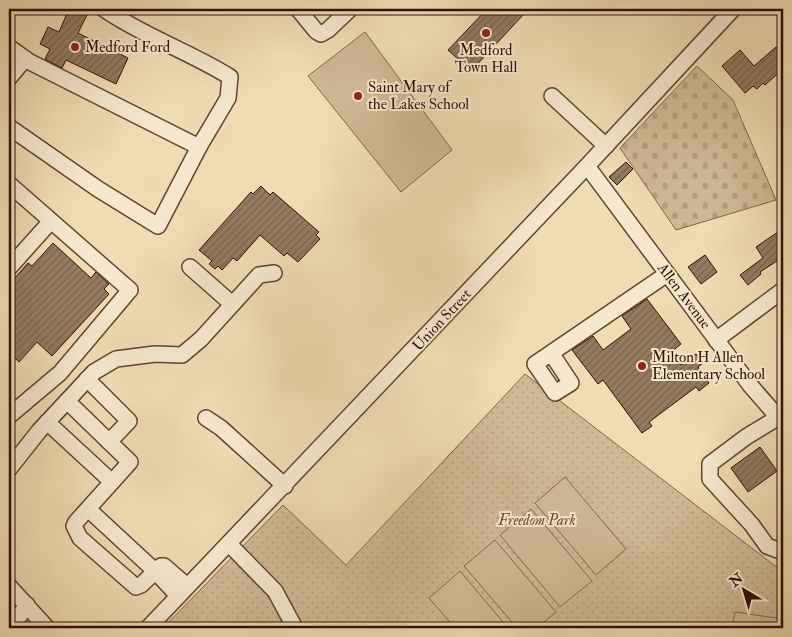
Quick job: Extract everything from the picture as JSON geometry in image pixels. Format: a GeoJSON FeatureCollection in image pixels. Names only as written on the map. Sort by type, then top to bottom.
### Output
{"type":"FeatureCollection","features":[{"type":"Feature","properties":{"kind":"street"},"geometry":{"type":"LineString","coordinates":[[9,127],[98,189],[158,226],[199,147],[228,98],[230,77],[205,61],[119,19],[106,9]]}},
{"type":"Feature","properties":{"kind":"street"},"geometry":{"type":"LineString","coordinates":[[298,9],[316,31],[321,34],[328,30],[349,9]]}},
{"type":"Feature","properties":{"kind":"street","name":"Union Street"},"geometry":{"type":"LineString","coordinates":[[148,628],[606,146],[733,9]]}},
{"type":"Feature","properties":{"kind":"street"},"geometry":{"type":"LineString","coordinates":[[9,47],[25,58],[199,147]]}},
{"type":"Feature","properties":{"kind":"street"},"geometry":{"type":"LineString","coordinates":[[9,78],[25,58]]}},
{"type":"Feature","properties":{"kind":"street"},"geometry":{"type":"LineString","coordinates":[[552,96],[606,146]]}},
{"type":"Feature","properties":{"kind":"street","name":"Allen Avenue"},"geometry":{"type":"LineString","coordinates":[[587,166],[716,340],[780,421]]}},
{"type":"Feature","properties":{"kind":"street"},"geometry":{"type":"LineString","coordinates":[[9,184],[130,290],[60,373],[9,416]]}},
{"type":"Feature","properties":{"kind":"street"},"geometry":{"type":"LineString","coordinates":[[9,268],[51,221]]}},
{"type":"Feature","properties":{"kind":"street"},"geometry":{"type":"LineString","coordinates":[[190,267],[232,304]]}},
{"type":"Feature","properties":{"kind":"street"},"geometry":{"type":"LineString","coordinates":[[9,469],[47,422],[94,372],[116,359],[155,354],[182,355],[201,339],[259,274],[274,273]]}},
{"type":"Feature","properties":{"kind":"street"},"geometry":{"type":"LineString","coordinates":[[551,353],[667,274]]}},
{"type":"Feature","properties":{"kind":"street"},"geometry":{"type":"LineString","coordinates":[[716,340],[783,290]]}},
{"type":"Feature","properties":{"kind":"street"},"geometry":{"type":"LineString","coordinates":[[87,380],[129,421],[109,442]]}},
{"type":"Feature","properties":{"kind":"street"},"geometry":{"type":"LineString","coordinates":[[67,401],[130,462],[74,526],[80,538],[136,587],[164,566],[183,591]]}},
{"type":"Feature","properties":{"kind":"street"},"geometry":{"type":"LineString","coordinates":[[206,418],[222,428],[284,486]]}},
{"type":"Feature","properties":{"kind":"street"},"geometry":{"type":"LineString","coordinates":[[780,421],[746,437],[710,464],[709,472],[710,479],[752,525],[767,546],[783,552]]}},
{"type":"Feature","properties":{"kind":"street"},"geometry":{"type":"LineString","coordinates":[[47,422],[112,482]]}},
{"type":"Feature","properties":{"kind":"street"},"geometry":{"type":"LineString","coordinates":[[88,509],[155,571]]}},
{"type":"Feature","properties":{"kind":"street"},"geometry":{"type":"LineString","coordinates":[[228,544],[275,591],[294,628]]}},
{"type":"Feature","properties":{"kind":"street"},"geometry":{"type":"LineString","coordinates":[[9,586],[47,628]]}},
{"type":"Feature","properties":{"kind":"street"},"geometry":{"type":"LineString","coordinates":[[16,622],[27,605]]}},
{"type":"Feature","properties":{"kind":"green space"},"geometry":{"type":"Polygon","coordinates":[[[365,32],[452,150],[401,192],[308,76],[365,32]]]}},
{"type":"Feature","properties":{"kind":"green space"},"geometry":{"type":"Polygon","coordinates":[[[697,66],[733,100],[776,200],[676,230],[620,148],[697,66]]]}},
{"type":"Feature","properties":{"kind":"green space","name":"Freedom Park"},"geometry":{"type":"Polygon","coordinates":[[[525,374],[783,572],[783,628],[163,628],[283,505],[346,565],[525,374]]]}},
{"type":"Feature","properties":{"kind":"green space"},"geometry":{"type":"Polygon","coordinates":[[[565,477],[626,549],[596,575],[535,503],[565,477]]]}},
{"type":"Feature","properties":{"kind":"green space"},"geometry":{"type":"Polygon","coordinates":[[[531,509],[592,581],[560,607],[500,535],[531,509]]]}},
{"type":"Feature","properties":{"kind":"green space"},"geometry":{"type":"Polygon","coordinates":[[[495,540],[556,612],[537,628],[517,628],[464,566],[495,540]]]}},
{"type":"Feature","properties":{"kind":"green space"},"geometry":{"type":"Polygon","coordinates":[[[460,571],[508,628],[455,628],[429,598],[460,571]]]}},
{"type":"Feature","properties":{"kind":"green space"},"geometry":{"type":"Polygon","coordinates":[[[735,612],[783,619],[783,628],[732,628],[735,612]]]}},
{"type":"Feature","properties":{"kind":"building","name":"Medford Ford"},"geometry":{"type":"Polygon","coordinates":[[[69,9],[90,9],[78,33],[128,58],[116,84],[66,60],[62,68],[45,59],[50,49],[40,44],[48,27],[59,32],[69,9]]]}},
{"type":"Feature","properties":{"kind":"building","name":"Medford Town Hall"},"geometry":{"type":"Polygon","coordinates":[[[487,9],[516,9],[523,15],[471,71],[448,50],[487,9]]]}},
{"type":"Feature","properties":{"kind":"building"},"geometry":{"type":"Polygon","coordinates":[[[776,47],[783,56],[783,69],[765,85],[763,83],[757,89],[753,86],[745,93],[722,66],[740,50],[754,66],[776,47]]]}},
{"type":"Feature","properties":{"kind":"building"},"geometry":{"type":"Polygon","coordinates":[[[626,162],[633,169],[617,185],[609,177],[626,162]]]}},
{"type":"Feature","properties":{"kind":"building"},"geometry":{"type":"Polygon","coordinates":[[[261,186],[270,195],[273,192],[319,232],[316,235],[320,239],[298,262],[287,253],[284,256],[260,235],[237,261],[233,258],[222,270],[218,266],[215,269],[209,264],[212,261],[199,250],[251,192],[253,194],[261,186]]]}},
{"type":"Feature","properties":{"kind":"building"},"geometry":{"type":"Polygon","coordinates":[[[778,232],[783,241],[783,257],[760,272],[761,274],[748,285],[740,275],[763,258],[756,247],[778,232]]]}},
{"type":"Feature","properties":{"kind":"building"},"geometry":{"type":"Polygon","coordinates":[[[53,243],[91,278],[96,272],[109,284],[104,289],[109,294],[52,356],[37,342],[19,362],[9,352],[9,277],[13,280],[28,263],[32,266],[53,243]]]}},
{"type":"Feature","properties":{"kind":"building"},"geometry":{"type":"Polygon","coordinates":[[[705,255],[717,272],[701,284],[688,267],[705,255]]]}},
{"type":"Feature","properties":{"kind":"building","name":"Milton H Allen Elementary School"},"geometry":{"type":"Polygon","coordinates":[[[647,299],[681,344],[671,352],[681,365],[696,354],[703,363],[698,367],[709,383],[699,391],[696,387],[649,422],[652,426],[642,433],[603,380],[598,384],[572,350],[593,336],[603,350],[631,329],[622,316],[647,299]]]}},
{"type":"Feature","properties":{"kind":"building"},"geometry":{"type":"Polygon","coordinates":[[[760,447],[777,471],[748,492],[731,468],[760,447]]]}},
{"type":"Feature","properties":{"kind":"place","name":"Medford Town Hall"},"geometry":{"type":"Point","coordinates":[486,33]}},
{"type":"Feature","properties":{"kind":"place","name":"Medford Ford"},"geometry":{"type":"Point","coordinates":[75,47]}},
{"type":"Feature","properties":{"kind":"place","name":"Saint Mary of the Lakes School"},"geometry":{"type":"Point","coordinates":[358,96]}},
{"type":"Feature","properties":{"kind":"place","name":"Milton H Allen Elementary School"},"geometry":{"type":"Point","coordinates":[642,366]}}]}
